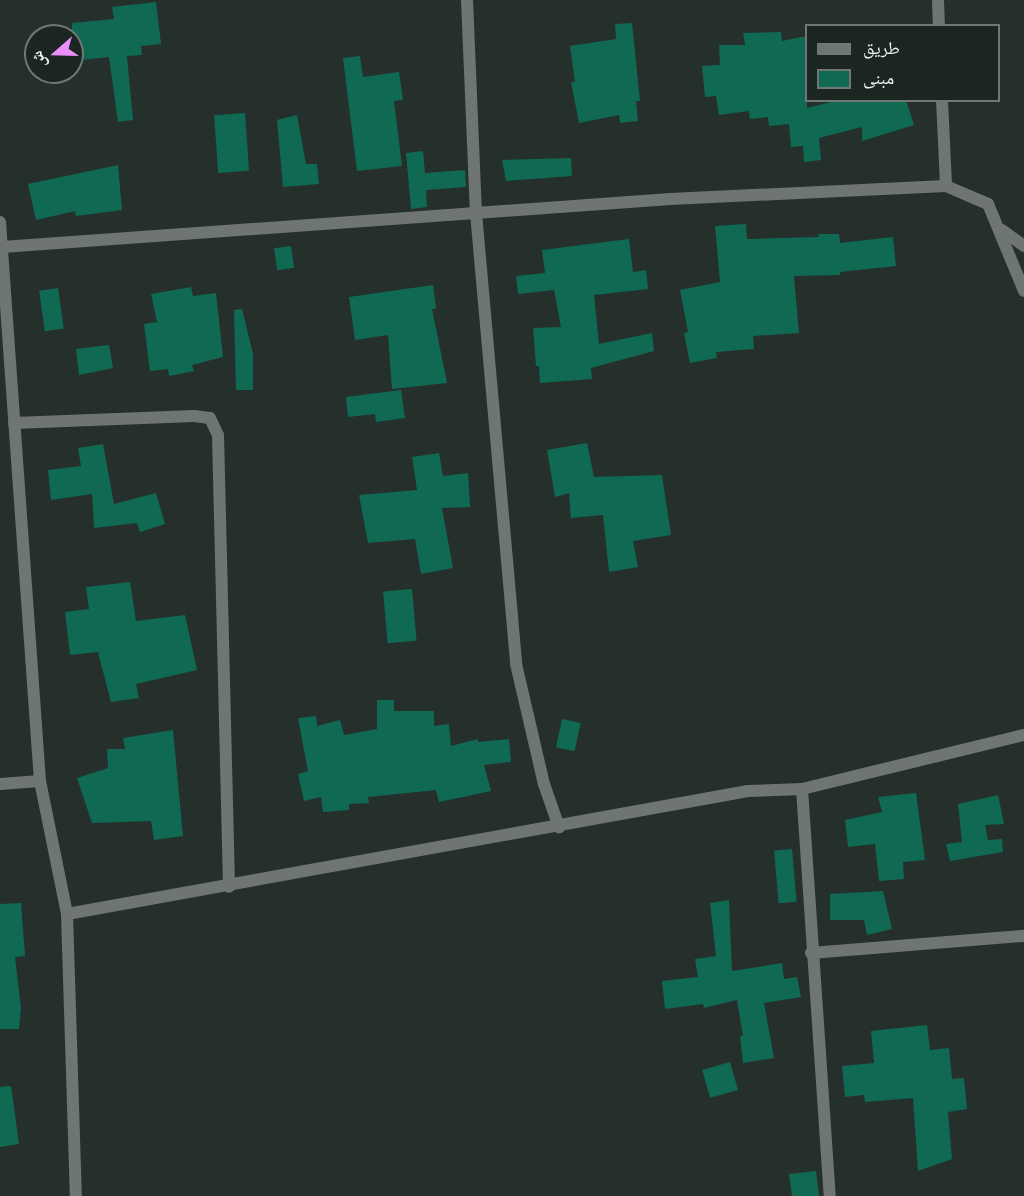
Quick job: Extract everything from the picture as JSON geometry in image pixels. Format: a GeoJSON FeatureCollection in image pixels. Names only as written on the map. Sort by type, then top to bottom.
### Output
{"type":"FeatureCollection","features":[{"type":"Feature","properties":{"kind":"street"},"geometry":{"type":"LineString","coordinates":[[467,0],[476,213],[516,664],[544,784],[559,827]]}},
{"type":"Feature","properties":{"kind":"street"},"geometry":{"type":"LineString","coordinates":[[938,0],[939,24]]}},
{"type":"Feature","properties":{"kind":"street"},"geometry":{"type":"LineString","coordinates":[[942,102],[946,186]]}},
{"type":"Feature","properties":{"kind":"street"},"geometry":{"type":"LineString","coordinates":[[2,247],[669,199],[946,186],[988,204],[1001,229],[1024,291]]}},
{"type":"Feature","properties":{"kind":"street"},"geometry":{"type":"LineString","coordinates":[[0,222],[40,781],[67,914],[76,1196]]}},
{"type":"Feature","properties":{"kind":"street"},"geometry":{"type":"LineString","coordinates":[[1001,229],[1024,246]]}},
{"type":"Feature","properties":{"kind":"street"},"geometry":{"type":"LineString","coordinates":[[14,423],[194,416],[210,418],[218,435],[229,887]]}},
{"type":"Feature","properties":{"kind":"street"},"geometry":{"type":"LineString","coordinates":[[67,914],[229,887],[748,791],[801,789],[1024,735]]}},
{"type":"Feature","properties":{"kind":"street"},"geometry":{"type":"LineString","coordinates":[[0,784],[40,781]]}},
{"type":"Feature","properties":{"kind":"street"},"geometry":{"type":"LineString","coordinates":[[801,789],[830,1196]]}},
{"type":"Feature","properties":{"kind":"street"},"geometry":{"type":"LineString","coordinates":[[811,953],[1024,936]]}},
{"type":"Feature","properties":{"kind":"building"},"geometry":{"type":"Polygon","coordinates":[[[156,2],[161,44],[141,46],[142,55],[127,56],[133,120],[118,122],[109,57],[84,60],[84,24],[72,24],[114,19],[112,7],[156,2]]]}},
{"type":"Feature","properties":{"kind":"building"},"geometry":{"type":"Polygon","coordinates":[[[632,23],[640,101],[636,101],[638,121],[620,123],[619,115],[579,123],[571,82],[575,82],[570,46],[616,39],[615,24],[632,23]]]}},
{"type":"Feature","properties":{"kind":"building"},"geometry":{"type":"Polygon","coordinates":[[[781,32],[782,41],[805,36],[805,102],[807,102],[807,108],[831,102],[907,102],[914,125],[862,141],[862,127],[819,138],[821,160],[804,162],[803,146],[791,147],[789,124],[769,126],[768,117],[750,119],[749,111],[719,115],[716,96],[705,97],[702,66],[720,65],[719,45],[745,45],[743,33],[781,32]]]}},
{"type":"Feature","properties":{"kind":"building"},"geometry":{"type":"Polygon","coordinates":[[[360,56],[363,77],[399,72],[403,100],[394,101],[402,166],[357,171],[343,58],[360,56]]]}},
{"type":"Feature","properties":{"kind":"building"},"geometry":{"type":"Polygon","coordinates":[[[245,113],[249,171],[218,173],[214,115],[245,113]]]}},
{"type":"Feature","properties":{"kind":"building"},"geometry":{"type":"Polygon","coordinates":[[[297,115],[306,164],[317,164],[319,184],[283,187],[277,120],[297,115]]]}},
{"type":"Feature","properties":{"kind":"building"},"geometry":{"type":"Polygon","coordinates":[[[423,151],[425,173],[465,170],[466,187],[426,190],[427,207],[411,209],[406,153],[423,151]]]}},
{"type":"Feature","properties":{"kind":"building"},"geometry":{"type":"Polygon","coordinates":[[[571,158],[572,176],[506,181],[502,160],[571,158]]]}},
{"type":"Feature","properties":{"kind":"building"},"geometry":{"type":"Polygon","coordinates":[[[118,165],[122,210],[76,216],[75,211],[36,220],[28,184],[118,165]]]}},
{"type":"Feature","properties":{"kind":"building"},"geometry":{"type":"Polygon","coordinates":[[[746,224],[747,239],[819,237],[818,234],[839,234],[840,243],[893,237],[896,266],[840,272],[840,275],[794,276],[799,333],[753,336],[754,349],[716,352],[717,358],[690,363],[684,333],[688,332],[680,290],[720,282],[715,226],[746,224]]]}},
{"type":"Feature","properties":{"kind":"building"},"geometry":{"type":"Polygon","coordinates":[[[629,239],[633,272],[646,270],[648,289],[594,295],[599,344],[652,333],[654,351],[591,368],[592,379],[540,383],[539,366],[536,366],[533,328],[561,327],[554,290],[518,294],[516,276],[545,273],[542,250],[629,239]]]}},
{"type":"Feature","properties":{"kind":"building"},"geometry":{"type":"Polygon","coordinates":[[[291,246],[294,268],[277,270],[274,248],[291,246]]]}},
{"type":"Feature","properties":{"kind":"building"},"geometry":{"type":"Polygon","coordinates":[[[433,285],[436,309],[432,309],[447,383],[392,389],[388,335],[355,340],[349,297],[433,285]]]}},
{"type":"Feature","properties":{"kind":"building"},"geometry":{"type":"Polygon","coordinates":[[[191,287],[193,296],[216,293],[223,357],[192,365],[194,371],[169,376],[168,369],[150,371],[144,324],[157,322],[151,294],[191,287]]]}},
{"type":"Feature","properties":{"kind":"building"},"geometry":{"type":"Polygon","coordinates":[[[58,288],[64,329],[45,331],[39,291],[58,288]]]}},
{"type":"Feature","properties":{"kind":"building"},"geometry":{"type":"Polygon","coordinates":[[[242,309],[253,354],[253,390],[236,390],[234,310],[242,309]]]}},
{"type":"Feature","properties":{"kind":"building"},"geometry":{"type":"Polygon","coordinates":[[[109,345],[113,368],[79,375],[76,349],[109,345]]]}},
{"type":"Feature","properties":{"kind":"building"},"geometry":{"type":"Polygon","coordinates":[[[401,390],[405,418],[376,422],[375,414],[348,417],[346,397],[401,390]]]}},
{"type":"Feature","properties":{"kind":"building"},"geometry":{"type":"Polygon","coordinates":[[[587,443],[594,477],[662,475],[671,535],[633,541],[638,567],[609,572],[603,515],[571,518],[569,493],[555,497],[547,450],[587,443]]]}},
{"type":"Feature","properties":{"kind":"building"},"geometry":{"type":"Polygon","coordinates":[[[103,444],[114,504],[156,493],[165,524],[140,532],[137,523],[94,528],[92,494],[51,500],[48,470],[81,466],[78,448],[103,444]]]}},
{"type":"Feature","properties":{"kind":"building"},"geometry":{"type":"Polygon","coordinates":[[[439,453],[443,476],[468,473],[470,507],[442,508],[453,568],[421,574],[415,539],[368,543],[359,495],[417,490],[412,457],[439,453]]]}},
{"type":"Feature","properties":{"kind":"building"},"geometry":{"type":"Polygon","coordinates":[[[130,582],[136,621],[185,615],[197,670],[136,684],[139,698],[111,702],[98,652],[70,655],[65,612],[89,609],[86,587],[130,582]]]}},
{"type":"Feature","properties":{"kind":"building"},"geometry":{"type":"Polygon","coordinates":[[[412,589],[417,641],[388,643],[383,592],[412,589]]]}},
{"type":"Feature","properties":{"kind":"building"},"geometry":{"type":"Polygon","coordinates":[[[377,700],[394,700],[394,711],[434,711],[434,726],[449,724],[451,746],[478,739],[478,742],[509,739],[511,762],[484,765],[491,791],[439,802],[436,790],[368,797],[369,803],[349,804],[349,810],[323,812],[321,797],[304,801],[298,774],[308,771],[298,718],[316,716],[317,726],[340,720],[344,735],[377,729],[377,700]]]}},
{"type":"Feature","properties":{"kind":"building"},"geometry":{"type":"Polygon","coordinates":[[[562,719],[581,723],[575,751],[556,747],[562,719]]]}},
{"type":"Feature","properties":{"kind":"building"},"geometry":{"type":"Polygon","coordinates":[[[173,730],[183,836],[154,840],[151,821],[92,823],[77,778],[108,768],[107,749],[125,749],[123,738],[173,730]]]}},
{"type":"Feature","properties":{"kind":"building"},"geometry":{"type":"Polygon","coordinates":[[[916,793],[925,860],[903,862],[904,879],[879,881],[875,844],[848,847],[845,820],[882,812],[878,797],[916,793]]]}},
{"type":"Feature","properties":{"kind":"building"},"geometry":{"type":"Polygon","coordinates":[[[998,795],[1004,824],[985,825],[988,840],[1002,839],[1003,852],[950,861],[946,844],[962,842],[958,804],[998,795]]]}},
{"type":"Feature","properties":{"kind":"building"},"geometry":{"type":"Polygon","coordinates":[[[792,849],[797,902],[779,903],[774,851],[792,849]]]}},
{"type":"Feature","properties":{"kind":"building"},"geometry":{"type":"Polygon","coordinates":[[[883,891],[892,929],[867,935],[864,920],[830,920],[830,894],[883,891]]]}},
{"type":"Feature","properties":{"kind":"building"},"geometry":{"type":"Polygon","coordinates":[[[729,900],[732,971],[782,963],[784,979],[797,977],[801,997],[764,1003],[774,1058],[743,1063],[740,1036],[743,1036],[737,1000],[704,1008],[703,1004],[665,1009],[662,981],[698,977],[695,959],[716,956],[710,903],[729,900]]]}},
{"type":"Feature","properties":{"kind":"building"},"geometry":{"type":"Polygon","coordinates":[[[21,903],[25,956],[15,957],[21,1008],[19,1029],[0,1029],[0,904],[21,903]]]}},
{"type":"Feature","properties":{"kind":"building"},"geometry":{"type":"Polygon","coordinates":[[[927,1025],[930,1050],[949,1048],[952,1079],[964,1078],[967,1109],[948,1112],[952,1159],[918,1171],[913,1098],[865,1102],[864,1095],[845,1097],[842,1066],[874,1063],[871,1031],[927,1025]]]}},
{"type":"Feature","properties":{"kind":"building"},"geometry":{"type":"Polygon","coordinates":[[[730,1062],[738,1090],[710,1098],[702,1070],[730,1062]]]}},
{"type":"Feature","properties":{"kind":"building"},"geometry":{"type":"Polygon","coordinates":[[[11,1086],[19,1144],[0,1147],[0,1087],[11,1086]]]}},
{"type":"Feature","properties":{"kind":"building"},"geometry":{"type":"Polygon","coordinates":[[[816,1171],[819,1196],[792,1196],[789,1174],[816,1171]]]}}]}
